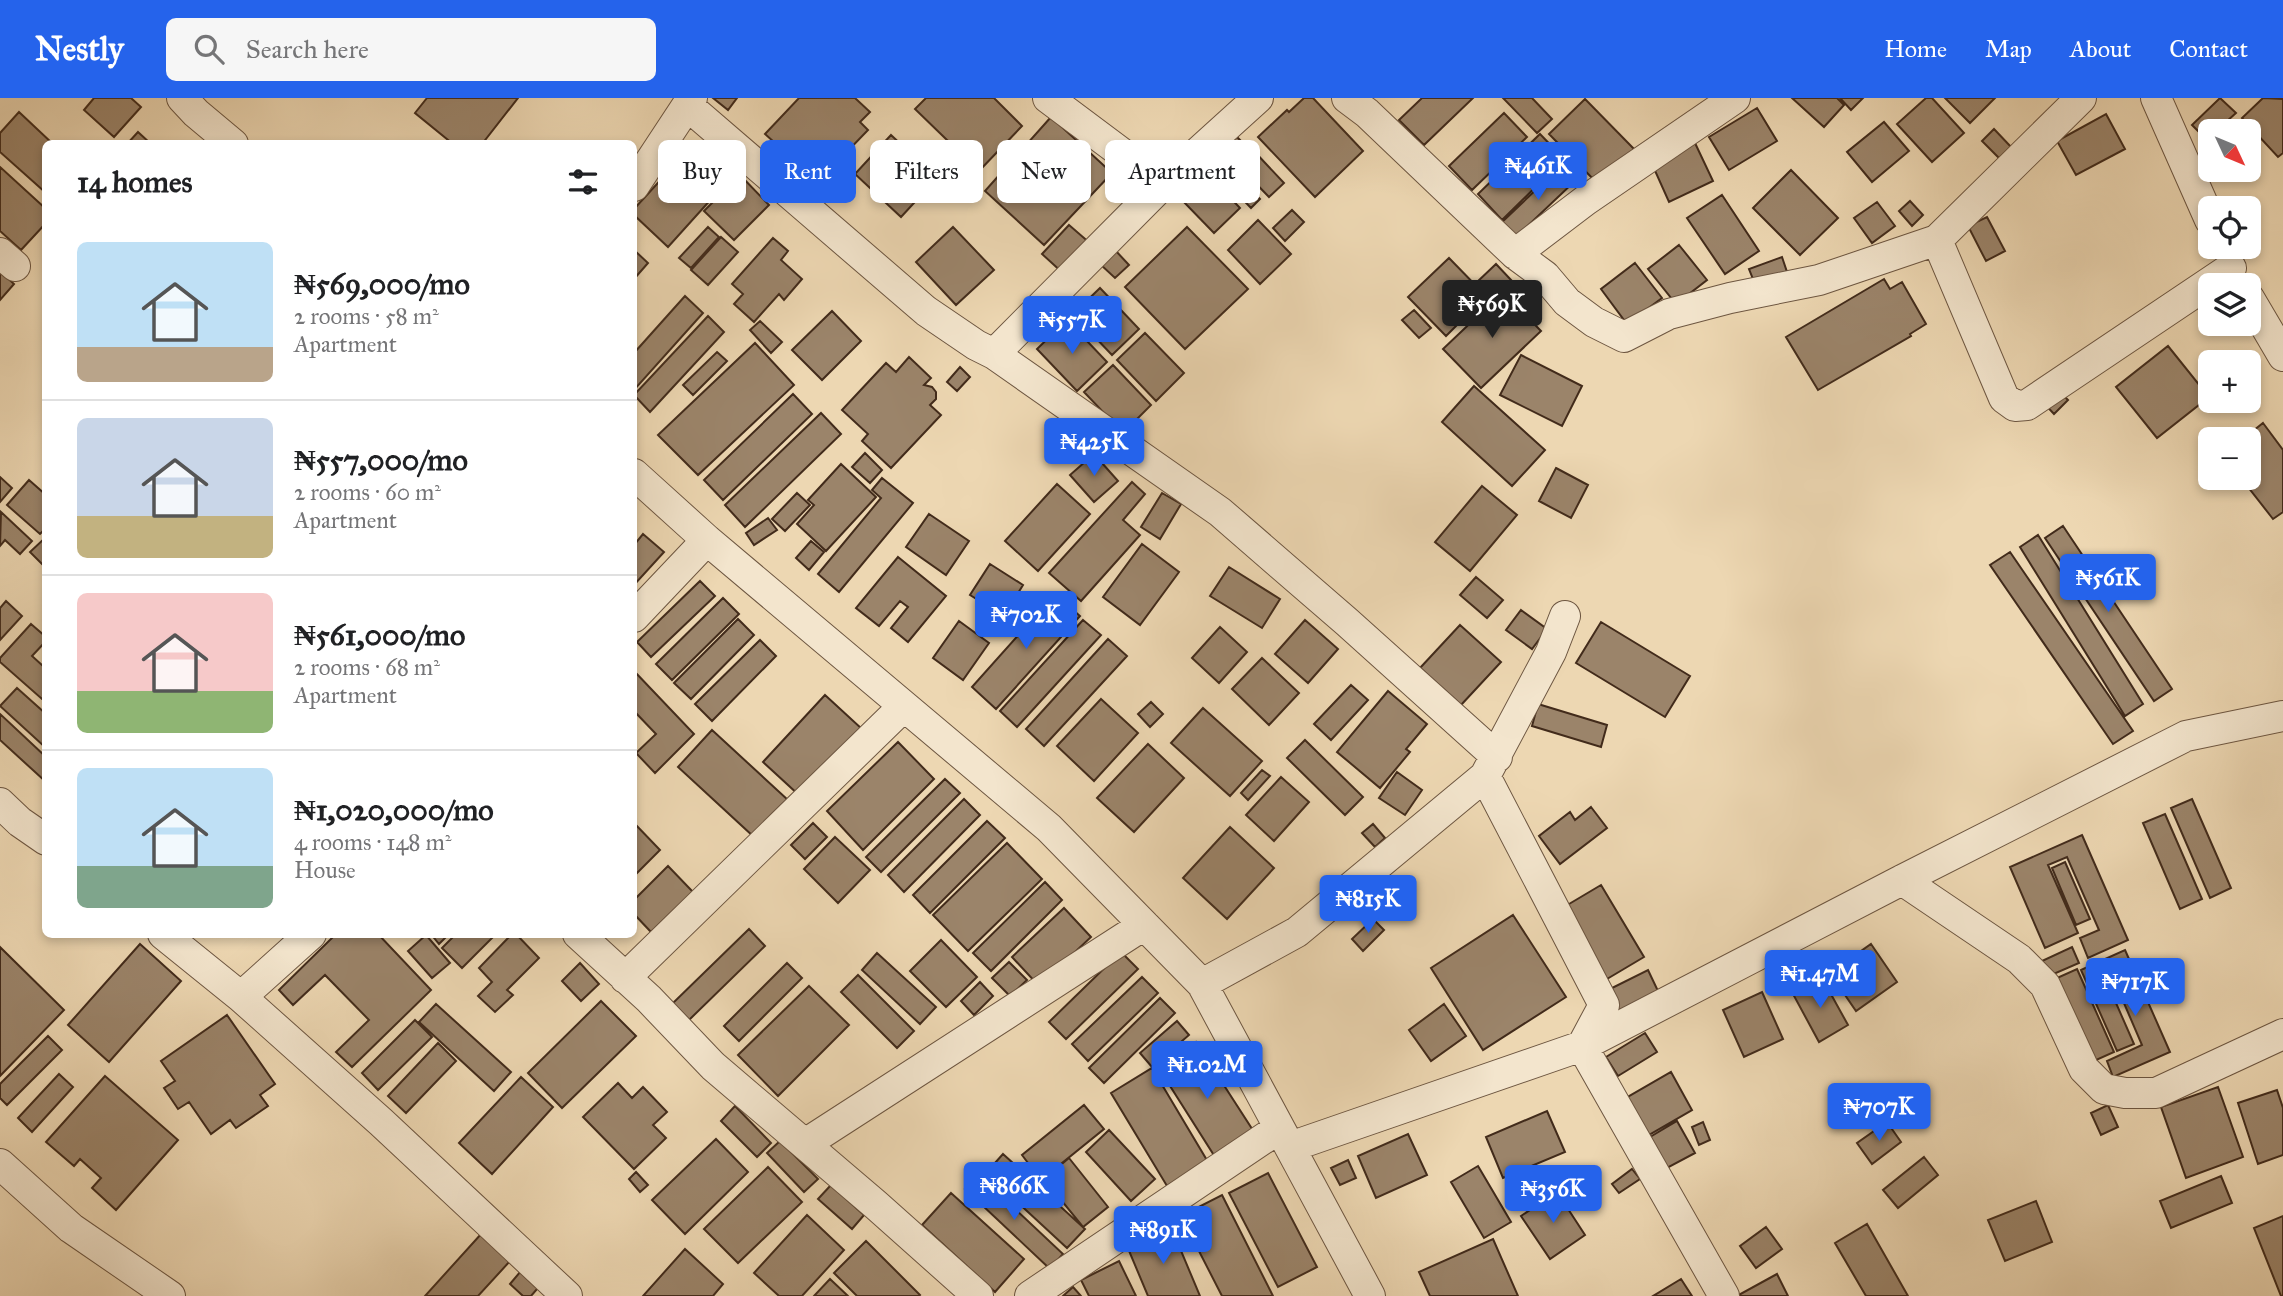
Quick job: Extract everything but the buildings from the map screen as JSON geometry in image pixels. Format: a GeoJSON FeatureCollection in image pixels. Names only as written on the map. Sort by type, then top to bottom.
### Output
{"type":"FeatureCollection","features":[{"type":"Feature","properties":{"kind":"street"},"geometry":{"type":"LineString","coordinates":[[182,98],[228,140]]}},
{"type":"Feature","properties":{"kind":"street"},"geometry":{"type":"LineString","coordinates":[[1048,98],[1105,141]]}},
{"type":"Feature","properties":{"kind":"street"},"geometry":{"type":"LineString","coordinates":[[1212,140],[1258,98]]}},
{"type":"Feature","properties":{"kind":"street"},"geometry":{"type":"LineString","coordinates":[[1347,98],[1367,113],[1515,254],[1545,276],[1567,302],[1594,322],[1624,337],[1669,314],[1730,298],[1819,280],[1937,240],[2081,98]]}},
{"type":"Feature","properties":{"kind":"street"},"geometry":{"type":"LineString","coordinates":[[1515,254],[1586,200],[1735,98]]}},
{"type":"Feature","properties":{"kind":"street"},"geometry":{"type":"LineString","coordinates":[[2156,98],[2199,196]]}},
{"type":"Feature","properties":{"kind":"street"},"geometry":{"type":"LineString","coordinates":[[637,182],[690,102],[926,311],[994,354],[1220,512],[1348,622],[1491,766],[1604,1005],[1582,1046]]}},
{"type":"Feature","properties":{"kind":"street"},"geometry":{"type":"LineString","coordinates":[[994,354],[1144,203]]}},
{"type":"Feature","properties":{"kind":"street"},"geometry":{"type":"LineString","coordinates":[[1937,240],[2004,398],[2015,406],[2027,405],[2231,267]]}},
{"type":"Feature","properties":{"kind":"street"},"geometry":{"type":"LineString","coordinates":[[2261,318],[2283,356]]}},
{"type":"Feature","properties":{"kind":"street"},"geometry":{"type":"LineString","coordinates":[[637,477],[707,540],[1049,828],[1202,984],[1370,1296]]}},
{"type":"Feature","properties":{"kind":"street"},"geometry":{"type":"LineString","coordinates":[[637,614],[707,540]]}},
{"type":"Feature","properties":{"kind":"street"},"geometry":{"type":"LineString","coordinates":[[1202,984],[1297,932],[1491,766],[1551,652],[1565,616]]}},
{"type":"Feature","properties":{"kind":"street"},"geometry":{"type":"LineString","coordinates":[[625,978],[904,706]]}},
{"type":"Feature","properties":{"kind":"street"},"geometry":{"type":"LineString","coordinates":[[1030,1296],[1284,1138],[1582,1046],[2186,736],[2283,716]]}},
{"type":"Feature","properties":{"kind":"street"},"geometry":{"type":"LineString","coordinates":[[0,803],[42,838]]}},
{"type":"Feature","properties":{"kind":"street"},"geometry":{"type":"LineString","coordinates":[[1902,880],[2019,959],[2045,985],[2084,1069],[2104,1089],[2125,1093],[2156,1093],[2283,1034]]}},
{"type":"Feature","properties":{"kind":"street"},"geometry":{"type":"LineString","coordinates":[[805,1144],[1144,925]]}},
{"type":"Feature","properties":{"kind":"street"},"geometry":{"type":"LineString","coordinates":[[168,938],[241,997],[382,1122],[567,1296]]}},
{"type":"Feature","properties":{"kind":"street"},"geometry":{"type":"LineString","coordinates":[[241,997],[307,938]]}},
{"type":"Feature","properties":{"kind":"street"},"geometry":{"type":"LineString","coordinates":[[582,938],[713,1066],[978,1296]]}},
{"type":"Feature","properties":{"kind":"street"},"geometry":{"type":"LineString","coordinates":[[1582,1046],[1724,1296]]}},
{"type":"Feature","properties":{"kind":"street"},"geometry":{"type":"LineString","coordinates":[[0,1164],[71,1228],[170,1296]]}}]}
